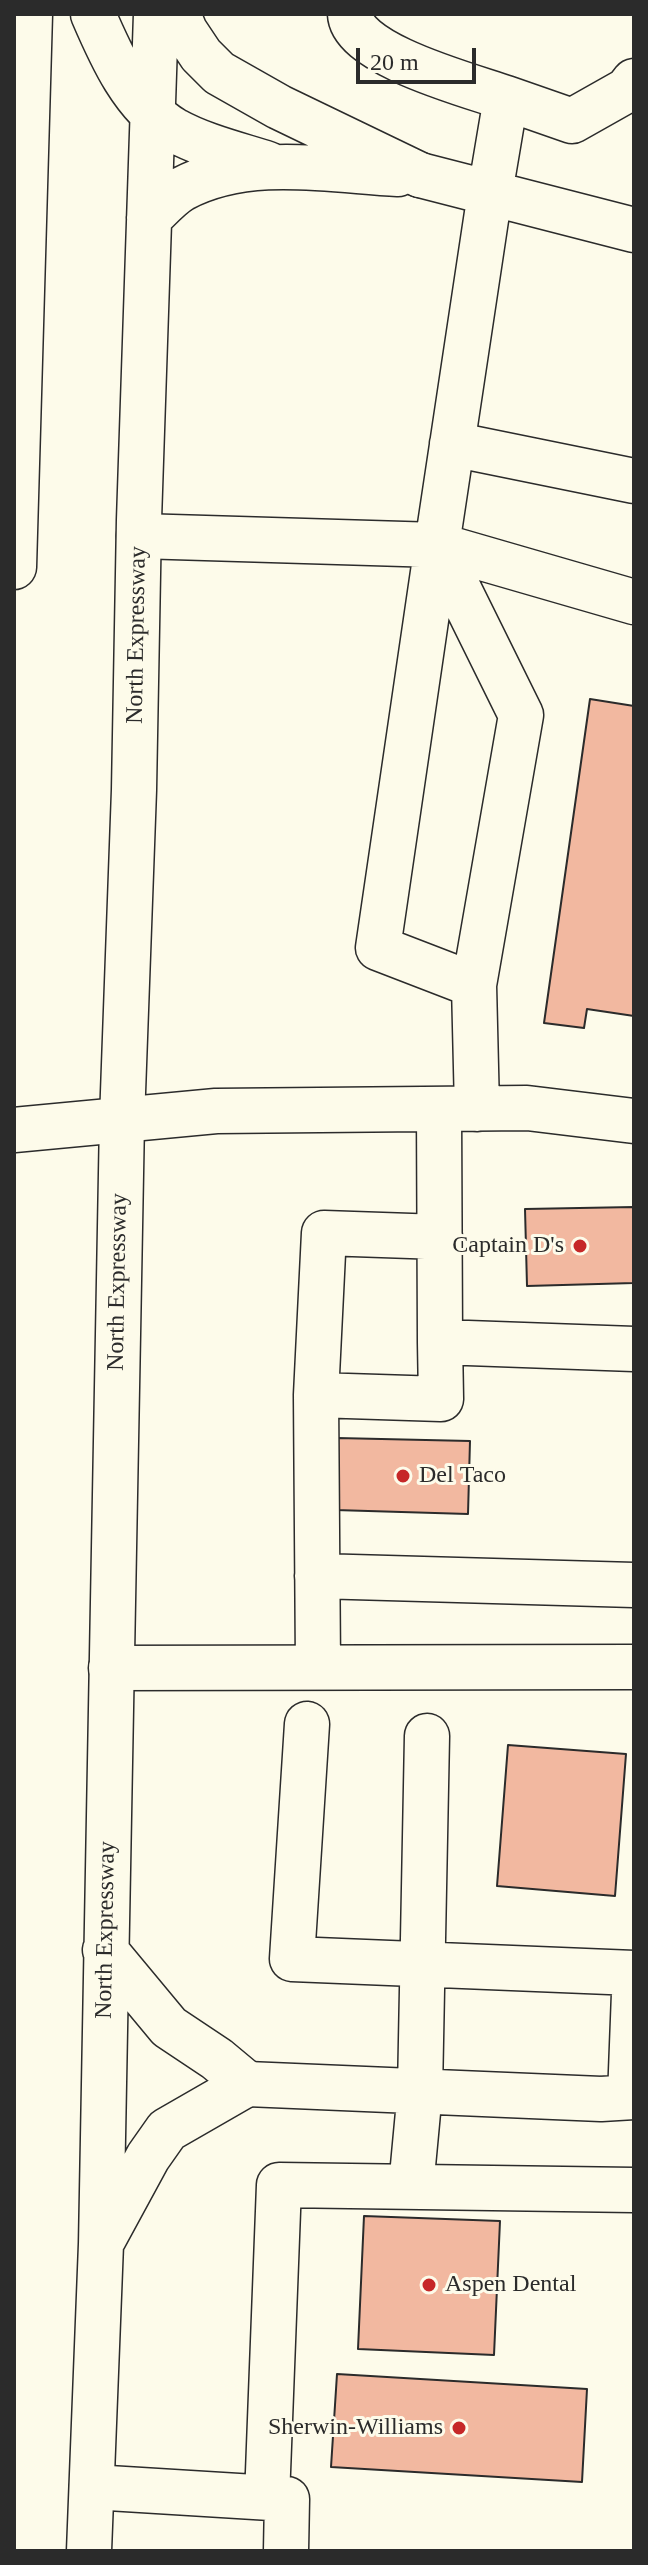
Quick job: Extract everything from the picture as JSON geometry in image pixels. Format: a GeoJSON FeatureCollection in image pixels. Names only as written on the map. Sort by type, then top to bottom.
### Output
{"type":"FeatureCollection","features":[{"type":"Feature","properties":{"kind":"main road"},"geometry":{"type":"LineString","coordinates":[[14,567],[16,391],[30,14]]}},
{"type":"Feature","properties":{"kind":"main road"},"geometry":{"type":"LineString","coordinates":[[93,14],[109,52],[153,114],[174,130],[274,166]]}},
{"type":"Feature","properties":{"kind":"main road","name":"North Expressway"},"geometry":{"type":"LineString","coordinates":[[89,2551],[101,2244],[122,1120],[156,14]]}},
{"type":"Feature","properties":{"kind":"main road"},"geometry":{"type":"LineString","coordinates":[[178,14],[201,55],[219,73],[279,107],[420,175]]}},
{"type":"Feature","properties":{"kind":"main road"},"geometry":{"type":"LineString","coordinates":[[350,14],[351,22],[371,45],[411,65],[572,121],[627,90],[634,81]]}},
{"type":"Feature","properties":{"kind":"main road"},"geometry":{"type":"LineString","coordinates":[[474,985],[378,948],[506,98]]}},
{"type":"Feature","properties":{"kind":"main road"},"geometry":{"type":"LineString","coordinates":[[149,218],[180,190],[224,173],[274,166],[420,175],[634,230]]}},
{"type":"Feature","properties":{"kind":"main road"},"geometry":{"type":"LineString","coordinates":[[14,182],[23,224]]}},
{"type":"Feature","properties":{"kind":"main road"},"geometry":{"type":"LineString","coordinates":[[452,444],[634,481]]}},
{"type":"Feature","properties":{"kind":"main road"},"geometry":{"type":"LineString","coordinates":[[139,536],[437,545],[634,602]]}},
{"type":"Feature","properties":{"kind":"main road"},"geometry":{"type":"LineString","coordinates":[[316,1395],[441,1399],[440,1237],[474,985],[521,715],[437,545]]}},
{"type":"Feature","properties":{"kind":"main road"},"geometry":{"type":"LineString","coordinates":[[14,1130],[216,1111],[527,1108],[634,1121]]}},
{"type":"Feature","properties":{"kind":"main road"},"geometry":{"type":"LineString","coordinates":[[318,1667],[316,1395],[324,1233],[440,1237]]}},
{"type":"Feature","properties":{"kind":"main road"},"geometry":{"type":"LineString","coordinates":[[440,1342],[634,1349]]}},
{"type":"Feature","properties":{"kind":"main road"},"geometry":{"type":"LineString","coordinates":[[317,1576],[634,1585]]}},
{"type":"Feature","properties":{"kind":"main road"},"geometry":{"type":"LineString","coordinates":[[111,1668],[634,1667]]}},
{"type":"Feature","properties":{"kind":"main road"},"geometry":{"type":"LineString","coordinates":[[307,1724],[292,1959],[634,1973]]}},
{"type":"Feature","properties":{"kind":"main road"},"geometry":{"type":"LineString","coordinates":[[411,2187],[420,2091],[427,1736]]}},
{"type":"Feature","properties":{"kind":"main road"},"geometry":{"type":"LineString","coordinates":[[105,1950],[169,2027],[217,2059],[247,2084]]}},
{"type":"Feature","properties":{"kind":"main road"},"geometry":{"type":"LineString","coordinates":[[101,2244],[148,2157],[167,2130],[247,2084],[601,2099],[632,2097],[634,1993]]}},
{"type":"Feature","properties":{"kind":"main road"},"geometry":{"type":"LineString","coordinates":[[267,2498],[279,2185],[634,2190]]}},
{"type":"Feature","properties":{"kind":"main road"},"geometry":{"type":"LineString","coordinates":[[92,2487],[287,2499],[286,2551]]}},
{"type":"Feature","properties":{"kind":"building"},"geometry":{"type":"Polygon","coordinates":[[[590,699],[634,706],[634,1016],[587,1009],[584,1028],[544,1023],[590,699]]]}},
{"type":"Feature","properties":{"kind":"building","name":"Captain D's"},"geometry":{"type":"Polygon","coordinates":[[[634,1207],[634,1283],[527,1286],[525,1209],[634,1207]]]}},
{"type":"Feature","properties":{"kind":"building","name":"Del Taco"},"geometry":{"type":"Polygon","coordinates":[[[337,1438],[470,1441],[468,1514],[335,1510],[337,1438]]]}},
{"type":"Feature","properties":{"kind":"building"},"geometry":{"type":"Polygon","coordinates":[[[508,1745],[626,1754],[615,1896],[497,1886],[508,1745]]]}},
{"type":"Feature","properties":{"kind":"building","name":"Aspen Dental"},"geometry":{"type":"Polygon","coordinates":[[[364,2216],[500,2221],[494,2355],[358,2349],[364,2216]]]}},
{"type":"Feature","properties":{"kind":"building","name":"Sherwin-Williams"},"geometry":{"type":"Polygon","coordinates":[[[337,2374],[587,2389],[582,2482],[331,2467],[337,2374]]]}},
{"type":"Feature","properties":{"kind":"place","name":"Captain D's"},"geometry":{"type":"Point","coordinates":[580,1246]}},
{"type":"Feature","properties":{"kind":"place","name":"Del Taco"},"geometry":{"type":"Point","coordinates":[403,1476]}},
{"type":"Feature","properties":{"kind":"place","name":"Aspen Dental"},"geometry":{"type":"Point","coordinates":[429,2285]}},
{"type":"Feature","properties":{"kind":"place","name":"Sherwin-Williams"},"geometry":{"type":"Point","coordinates":[459,2428]}}]}
